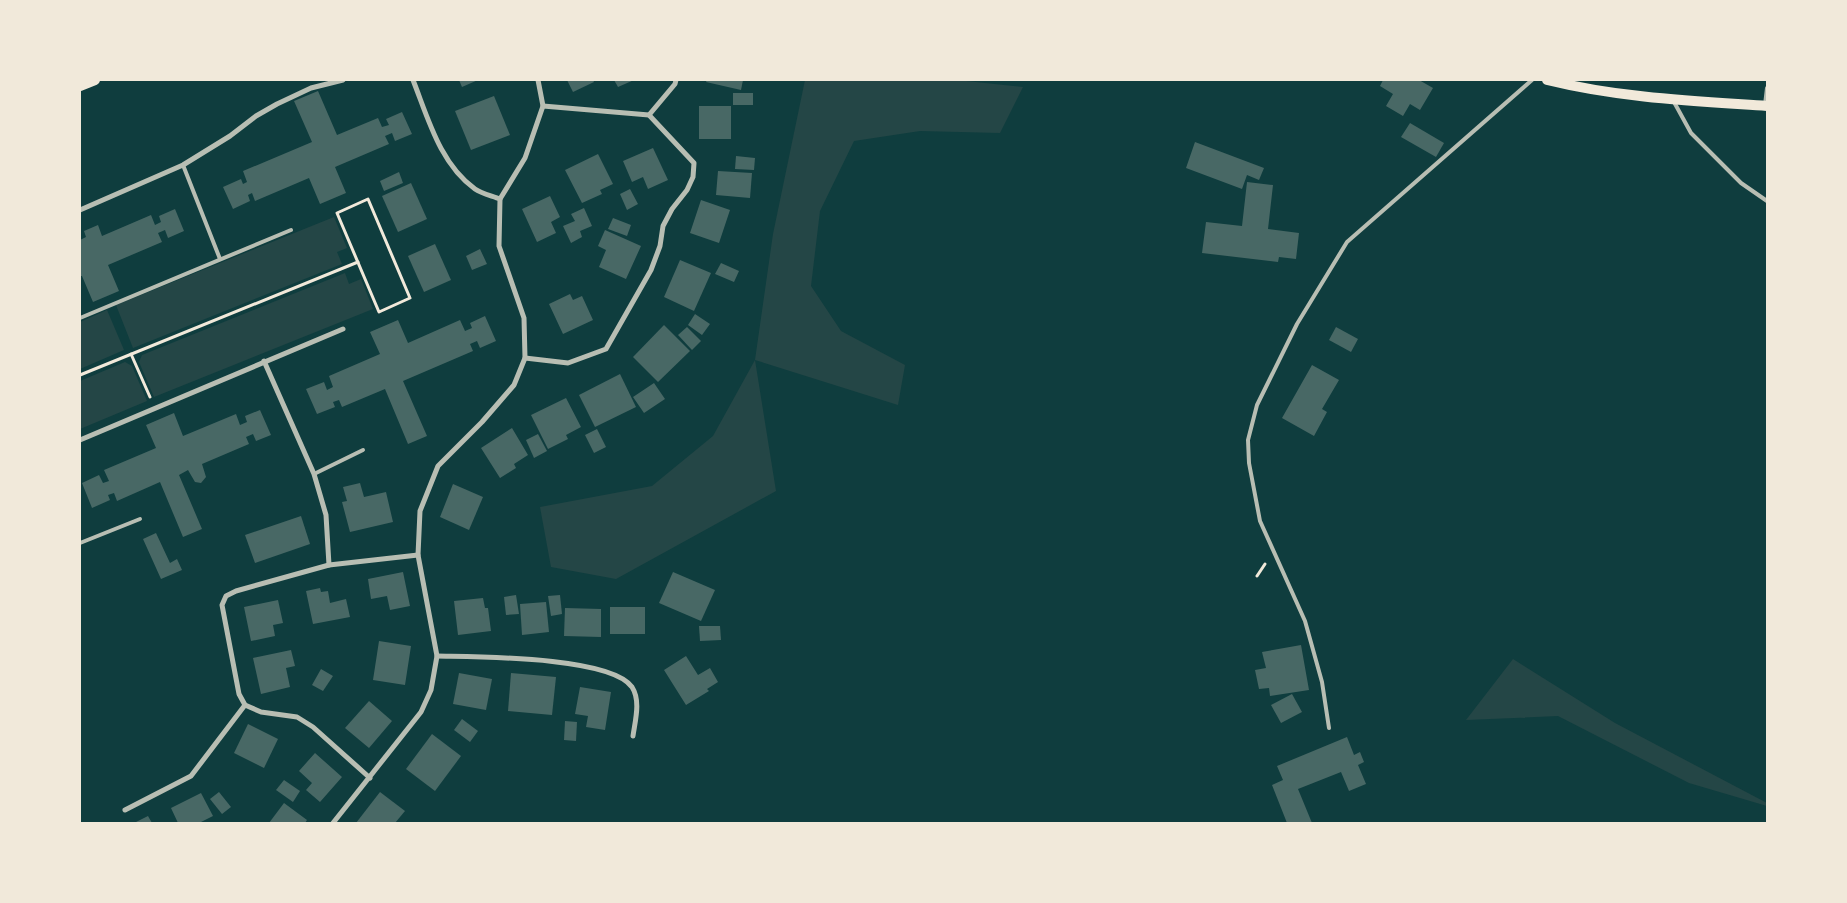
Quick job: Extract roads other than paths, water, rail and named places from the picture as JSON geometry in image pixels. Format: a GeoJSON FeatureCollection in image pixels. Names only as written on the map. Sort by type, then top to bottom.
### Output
{"type":"FeatureCollection","features":[{"type":"Feature","properties":{"kind":"main road"},"geometry":{"type":"LineString","coordinates":[[80,86],[95,80]]}},
{"type":"Feature","properties":{"kind":"main road"},"geometry":{"type":"LineString","coordinates":[[1547,80],[1577,87],[1651,98],[1766,106]]}},
{"type":"Feature","properties":{"kind":"street"},"geometry":{"type":"LineString","coordinates":[[80,210],[183,165],[230,136],[256,116],[276,104],[311,88],[343,80]]}},
{"type":"Feature","properties":{"kind":"street"},"geometry":{"type":"LineString","coordinates":[[413,80],[440,146],[457,173],[477,191],[500,199]]}},
{"type":"Feature","properties":{"kind":"street"},"geometry":{"type":"LineString","coordinates":[[333,823],[421,712],[431,690],[437,656],[418,554],[420,511],[438,466],[482,422],[514,385],[525,358],[524,318],[499,246],[500,199],[525,158],[543,106],[538,80]]}},
{"type":"Feature","properties":{"kind":"street"},"geometry":{"type":"LineString","coordinates":[[649,115],[675,84],[676,80]]}},
{"type":"Feature","properties":{"kind":"street"},"geometry":{"type":"LineString","coordinates":[[525,358],[568,363],[606,349],[651,270],[660,246],[663,226],[672,209],[687,190],[693,176],[694,163],[649,115],[543,106]]}},
{"type":"Feature","properties":{"kind":"street"},"geometry":{"type":"LineString","coordinates":[[80,440],[343,328]]}},
{"type":"Feature","properties":{"kind":"street"},"geometry":{"type":"LineString","coordinates":[[264,361],[314,474],[326,515],[329,565]]}},
{"type":"Feature","properties":{"kind":"street"},"geometry":{"type":"LineString","coordinates":[[370,778],[313,727],[297,717],[261,712],[245,704],[239,694],[222,605],[226,596],[236,591],[329,565],[418,554]]}},
{"type":"Feature","properties":{"kind":"street"},"geometry":{"type":"LineString","coordinates":[[437,656],[545,660],[589,668],[623,678],[632,688],[637,706],[633,736]]}},
{"type":"Feature","properties":{"kind":"street"},"geometry":{"type":"LineString","coordinates":[[125,810],[191,776],[245,704]]}},
{"type":"Feature","properties":{"kind":"lane"},"geometry":{"type":"LineString","coordinates":[[1329,728],[1322,682],[1304,621],[1260,521],[1248,455],[1248,440],[1257,406],[1297,324],[1347,242],[1532,80]]}},
{"type":"Feature","properties":{"kind":"lane"},"geometry":{"type":"LineString","coordinates":[[1766,106],[1767,88]]}},
{"type":"Feature","properties":{"kind":"lane"},"geometry":{"type":"LineString","coordinates":[[1673,100],[1691,133],[1741,183],[1767,201]]}},
{"type":"Feature","properties":{"kind":"lane"},"geometry":{"type":"LineString","coordinates":[[183,165],[220,259]]}},
{"type":"Feature","properties":{"kind":"lane"},"geometry":{"type":"LineString","coordinates":[[80,318],[292,230]]}},
{"type":"Feature","properties":{"kind":"lane"},"geometry":{"type":"LineString","coordinates":[[314,474],[363,450]]}},
{"type":"Feature","properties":{"kind":"lane"},"geometry":{"type":"LineString","coordinates":[[80,543],[140,519]]}}]}
